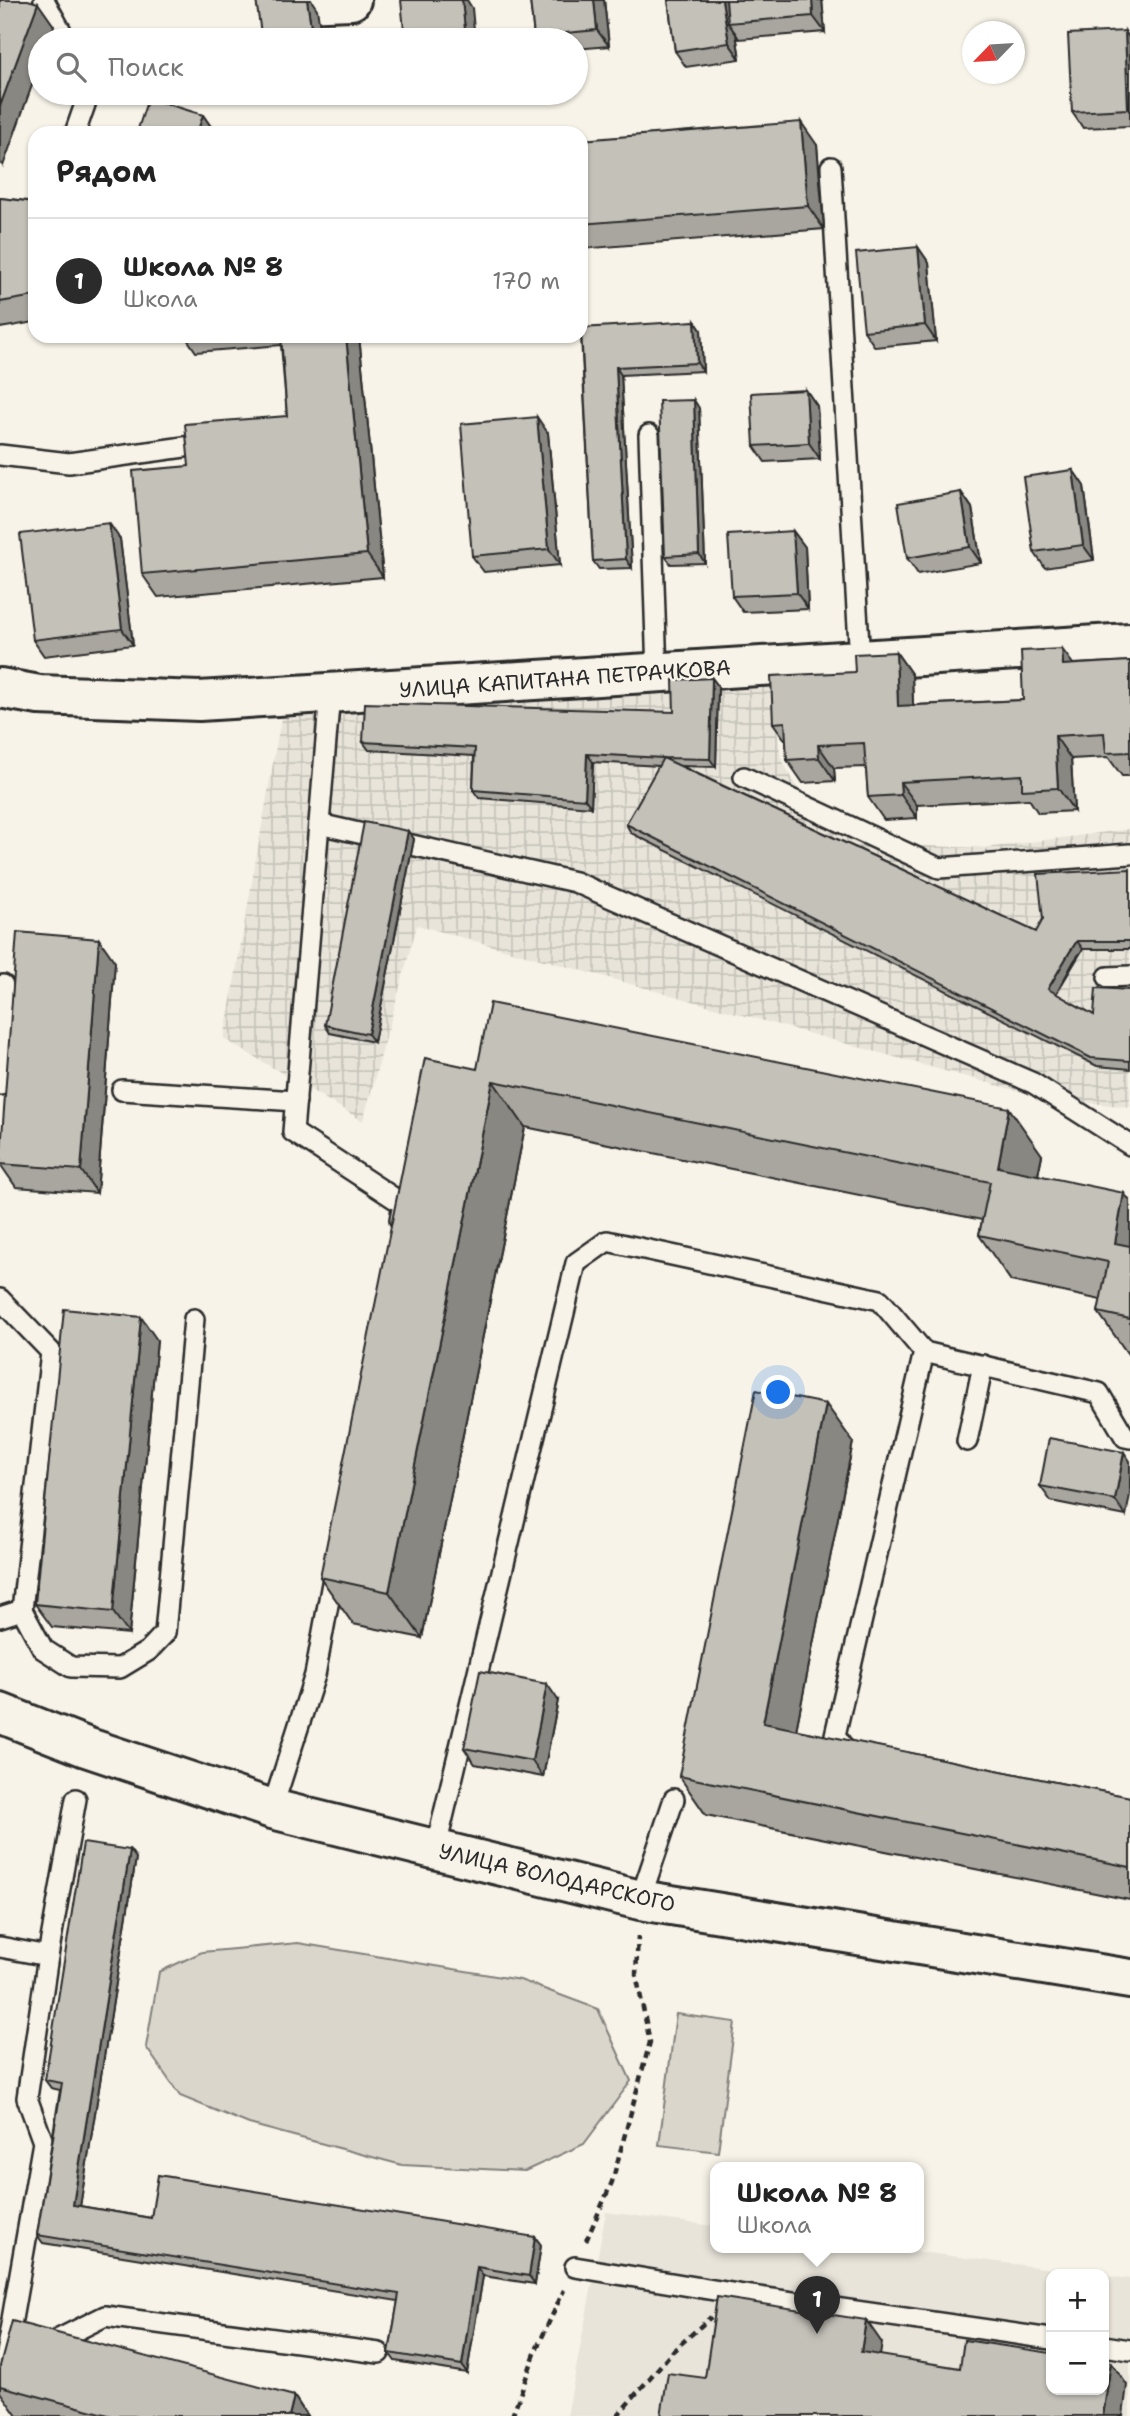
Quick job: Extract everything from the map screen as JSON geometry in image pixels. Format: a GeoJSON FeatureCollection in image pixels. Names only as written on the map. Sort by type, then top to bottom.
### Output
{"type":"FeatureCollection","features":[{"type":"Feature","properties":{"kind":"street"},"geometry":{"type":"LineString","coordinates":[[290,0],[351,0]]}},
{"type":"Feature","properties":{"kind":"street","name":"УЛИЦА КАПИТАНА ПЕТРАЧКОВА"},"geometry":{"type":"LineString","coordinates":[[0,688],[39,695],[198,701],[1130,643]]}},
{"type":"Feature","properties":{"kind":"street","name":"УЛИЦА ВОЛОДАРСКОГО"},"geometry":{"type":"LineString","coordinates":[[0,1713],[86,1747],[272,1809],[640,1900],[1130,1979]]}},
{"type":"Feature","properties":{"kind":"lane"},"geometry":{"type":"LineString","coordinates":[[44,0],[59,28]]}},
{"type":"Feature","properties":{"kind":"lane"},"geometry":{"type":"LineString","coordinates":[[77,126],[85,105]]}},
{"type":"Feature","properties":{"kind":"lane"},"geometry":{"type":"LineString","coordinates":[[831,167],[860,661]]}},
{"type":"Feature","properties":{"kind":"lane"},"geometry":{"type":"LineString","coordinates":[[649,435],[657,673]]}},
{"type":"Feature","properties":{"kind":"lane"},"geometry":{"type":"LineString","coordinates":[[0,455],[69,463],[226,441]]}},
{"type":"Feature","properties":{"kind":"lane"},"geometry":{"type":"LineString","coordinates":[[330,693],[293,1132],[403,1204],[396,1245]]}},
{"type":"Feature","properties":{"kind":"lane"},"geometry":{"type":"LineString","coordinates":[[744,777],[939,868],[1130,855]]}},
{"type":"Feature","properties":{"kind":"lane"},"geometry":{"type":"LineString","coordinates":[[319,824],[575,882],[1033,1083],[1130,1145]]}},
{"type":"Feature","properties":{"kind":"lane"},"geometry":{"type":"LineString","coordinates":[[1108,977],[1130,975]]}},
{"type":"Feature","properties":{"kind":"lane"},"geometry":{"type":"LineString","coordinates":[[0,1085],[3,985]]}},
{"type":"Feature","properties":{"kind":"lane"},"geometry":{"type":"LineString","coordinates":[[122,1090],[296,1101]]}},
{"type":"Feature","properties":{"kind":"lane"},"geometry":{"type":"LineString","coordinates":[[435,1851],[576,1263],[607,1241],[880,1300],[924,1352],[1099,1393],[1125,1437],[1130,1438]]}},
{"type":"Feature","properties":{"kind":"lane"},"geometry":{"type":"LineString","coordinates":[[0,1299],[51,1352],[22,1610],[43,1649],[72,1667],[120,1668],[148,1651],[165,1633],[194,1319]]}},
{"type":"Feature","properties":{"kind":"lane"},"geometry":{"type":"LineString","coordinates":[[868,1768],[855,1765],[835,1735],[924,1352]]}},
{"type":"Feature","properties":{"kind":"lane"},"geometry":{"type":"LineString","coordinates":[[967,1441],[983,1365]]}},
{"type":"Feature","properties":{"kind":"lane"},"geometry":{"type":"LineString","coordinates":[[272,1809],[315,1675],[337,1554]]}},
{"type":"Feature","properties":{"kind":"lane"},"geometry":{"type":"LineString","coordinates":[[0,1617],[22,1610]]}},
{"type":"Feature","properties":{"kind":"lane"},"geometry":{"type":"LineString","coordinates":[[2,2367],[43,2143],[26,2098],[76,1798]]}},
{"type":"Feature","properties":{"kind":"lane"},"geometry":{"type":"LineString","coordinates":[[640,1900],[674,1799]]}},
{"type":"Feature","properties":{"kind":"lane"},"geometry":{"type":"LineString","coordinates":[[0,1947],[48,1956]]}},
{"type":"Feature","properties":{"kind":"lane"},"geometry":{"type":"LineString","coordinates":[[575,2267],[738,2294],[1046,2338]]}},
{"type":"Feature","properties":{"kind":"lane"},"geometry":{"type":"LineString","coordinates":[[2,2367],[105,2316],[379,2353]]}},
{"type":"Feature","properties":{"kind":"lane"},"geometry":{"type":"LineString","coordinates":[[1109,2347],[1130,2350]]}},
{"type":"Feature","properties":{"kind":"path"},"geometry":{"type":"LineString","coordinates":[[512,2416],[537,2348],[611,2182],[650,2042],[636,1974],[640,1900]]}},
{"type":"Feature","properties":{"kind":"path"},"geometry":{"type":"LineString","coordinates":[[617,2416],[673,2351],[738,2294]]}},
{"type":"Feature","properties":{"kind":"shaded area"},"geometry":{"type":"Polygon","coordinates":[[[768,661],[781,758],[805,801],[894,845],[986,848],[1130,829],[1130,1107],[1043,1098],[417,925],[363,1121],[224,1039],[288,679],[768,661]]]}},
{"type":"Feature","properties":{"kind":"shaded area"},"geometry":{"type":"Polygon","coordinates":[[[298,1943],[520,1980],[598,2009],[631,2081],[584,2144],[525,2171],[402,2165],[249,2124],[180,2096],[146,2047],[159,1972],[202,1952],[298,1943]]]}},
{"type":"Feature","properties":{"kind":"shaded area"},"geometry":{"type":"Polygon","coordinates":[[[676,2014],[735,2022],[718,2152],[659,2145],[676,2014]]]}},
{"type":"Feature","properties":{"kind":"shaded area"},"geometry":{"type":"Polygon","coordinates":[[[606,2212],[710,2225],[710,2253],[924,2253],[1052,2269],[1046,2269],[1046,2395],[1109,2395],[1109,2277],[1130,2279],[1130,2416],[567,2416],[606,2212]]]}},
{"type":"Feature","properties":{"kind":"building"},"geometry":{"type":"Polygon","coordinates":[[[0,0],[28,0],[38,3],[28,28],[0,106],[0,0]]]}},
{"type":"Feature","properties":{"kind":"building"},"geometry":{"type":"Polygon","coordinates":[[[256,0],[307,0],[311,28],[260,28],[256,0]]]}},
{"type":"Feature","properties":{"kind":"building"},"geometry":{"type":"Polygon","coordinates":[[[401,0],[462,0],[465,28],[404,28],[401,0]]]}},
{"type":"Feature","properties":{"kind":"building"},"geometry":{"type":"Polygon","coordinates":[[[530,0],[594,0],[597,30],[533,28],[530,0]]]}},
{"type":"Feature","properties":{"kind":"building"},"geometry":{"type":"Polygon","coordinates":[[[668,0],[722,0],[729,43],[675,51],[668,0]]]}},
{"type":"Feature","properties":{"kind":"building"},"geometry":{"type":"Polygon","coordinates":[[[726,0],[812,0],[813,16],[728,23],[726,0]]]}},
{"type":"Feature","properties":{"kind":"building"},"geometry":{"type":"Polygon","coordinates":[[[1125,31],[1128,109],[1072,112],[1068,34],[1125,31]]]}},
{"type":"Feature","properties":{"kind":"building"},"geometry":{"type":"Polygon","coordinates":[[[146,105],[171,105],[203,115],[199,126],[139,126],[146,105]]]}},
{"type":"Feature","properties":{"kind":"building"},"geometry":{"type":"Polygon","coordinates":[[[801,122],[808,206],[588,223],[588,139],[801,122]]]}},
{"type":"Feature","properties":{"kind":"building"},"geometry":{"type":"Polygon","coordinates":[[[0,198],[28,201],[28,297],[0,302],[0,198]]]}},
{"type":"Feature","properties":{"kind":"building"},"geometry":{"type":"Polygon","coordinates":[[[918,247],[925,325],[864,331],[856,253],[918,247]]]}},
{"type":"Feature","properties":{"kind":"building"},"geometry":{"type":"Polygon","coordinates":[[[695,321],[697,363],[616,367],[626,559],[593,561],[582,343],[588,343],[588,328],[695,321]]]}},
{"type":"Feature","properties":{"kind":"building"},"geometry":{"type":"Polygon","coordinates":[[[282,343],[347,343],[367,554],[142,574],[133,471],[189,466],[185,424],[287,416],[282,343]]]}},
{"type":"Feature","properties":{"kind":"building"},"geometry":{"type":"Polygon","coordinates":[[[806,390],[809,443],[754,446],[751,393],[806,390]]]}},
{"type":"Feature","properties":{"kind":"building"},"geometry":{"type":"Polygon","coordinates":[[[694,400],[699,554],[665,556],[659,401],[694,400]]]}},
{"type":"Feature","properties":{"kind":"building"},"geometry":{"type":"Polygon","coordinates":[[[537,417],[549,549],[472,556],[461,424],[537,417]]]}},
{"type":"Feature","properties":{"kind":"building"},"geometry":{"type":"Polygon","coordinates":[[[1073,470],[1083,545],[1034,552],[1023,477],[1073,470]]]}},
{"type":"Feature","properties":{"kind":"building"},"geometry":{"type":"Polygon","coordinates":[[[961,492],[970,547],[907,558],[898,503],[961,492]]]}},
{"type":"Feature","properties":{"kind":"building"},"geometry":{"type":"Polygon","coordinates":[[[109,523],[122,629],[33,640],[20,534],[109,523]]]}},
{"type":"Feature","properties":{"kind":"building"},"geometry":{"type":"Polygon","coordinates":[[[793,531],[797,593],[732,596],[728,535],[793,531]]]}},
{"type":"Feature","properties":{"kind":"building"},"geometry":{"type":"Polygon","coordinates":[[[1062,649],[1063,665],[1130,661],[1130,752],[1106,753],[1104,733],[1055,736],[1058,788],[1022,790],[1022,775],[900,782],[901,795],[868,797],[864,743],[818,745],[819,758],[787,760],[785,722],[773,723],[771,676],[855,672],[854,654],[896,652],[898,706],[1023,700],[1021,651],[1062,649]]]}},
{"type":"Feature","properties":{"kind":"building"},"geometry":{"type":"Polygon","coordinates":[[[712,678],[710,759],[587,754],[585,799],[473,790],[475,748],[363,742],[365,703],[674,712],[673,680],[712,678]]]}},
{"type":"Feature","properties":{"kind":"building"},"geometry":{"type":"Polygon","coordinates":[[[663,758],[1036,932],[1043,919],[1038,874],[1130,869],[1130,941],[1077,941],[1048,989],[1094,1015],[1096,988],[1130,990],[1130,1061],[1091,1058],[626,824],[663,758]]]}},
{"type":"Feature","properties":{"kind":"building"},"geometry":{"type":"Polygon","coordinates":[[[364,822],[408,831],[368,1034],[325,1025],[364,822]]]}},
{"type":"Feature","properties":{"kind":"building"},"geometry":{"type":"Polygon","coordinates":[[[17,932],[99,939],[81,1170],[0,1164],[17,932]]]}},
{"type":"Feature","properties":{"kind":"building"},"geometry":{"type":"Polygon","coordinates":[[[490,1003],[1009,1108],[998,1167],[1124,1193],[1115,1243],[1130,1246],[1130,1319],[1098,1312],[1108,1262],[979,1235],[990,1182],[493,1081],[389,1592],[320,1577],[425,1058],[477,1069],[490,1003]]]}},
{"type":"Feature","properties":{"kind":"building"},"geometry":{"type":"Polygon","coordinates":[[[64,1309],[141,1317],[113,1612],[35,1604],[64,1309]]]}},
{"type":"Feature","properties":{"kind":"building"},"geometry":{"type":"Polygon","coordinates":[[[756,1390],[826,1404],[763,1723],[1130,1797],[1130,1867],[679,1776],[756,1390]]]}},
{"type":"Feature","properties":{"kind":"building"},"geometry":{"type":"Polygon","coordinates":[[[1049,1438],[1124,1452],[1115,1500],[1040,1486],[1049,1438]]]}},
{"type":"Feature","properties":{"kind":"building"},"geometry":{"type":"Polygon","coordinates":[[[480,1671],[547,1684],[532,1761],[464,1748],[480,1671]]]}},
{"type":"Feature","properties":{"kind":"building"},"geometry":{"type":"Polygon","coordinates":[[[83,1843],[130,1850],[73,2205],[151,2218],[158,2175],[535,2237],[529,2276],[477,2267],[462,2365],[389,2353],[399,2294],[37,2235],[62,2083],[45,2080],[83,1843]]]}},
{"type":"Feature","properties":{"kind":"building"},"geometry":{"type":"Polygon","coordinates":[[[717,2297],[866,2320],[861,2352],[960,2368],[964,2340],[1046,2352],[1046,2395],[1106,2395],[1103,2416],[661,2416],[668,2373],[705,2378],[717,2297]]]}},
{"type":"Feature","properties":{"kind":"building"},"geometry":{"type":"Polygon","coordinates":[[[12,2321],[294,2396],[289,2416],[112,2416],[0,2386],[0,2366],[12,2321]]]}},
{"type":"Feature","properties":{"kind":"place","name":"Школа № 8"},"geometry":{"type":"Point","coordinates":[817,2334]}}]}
